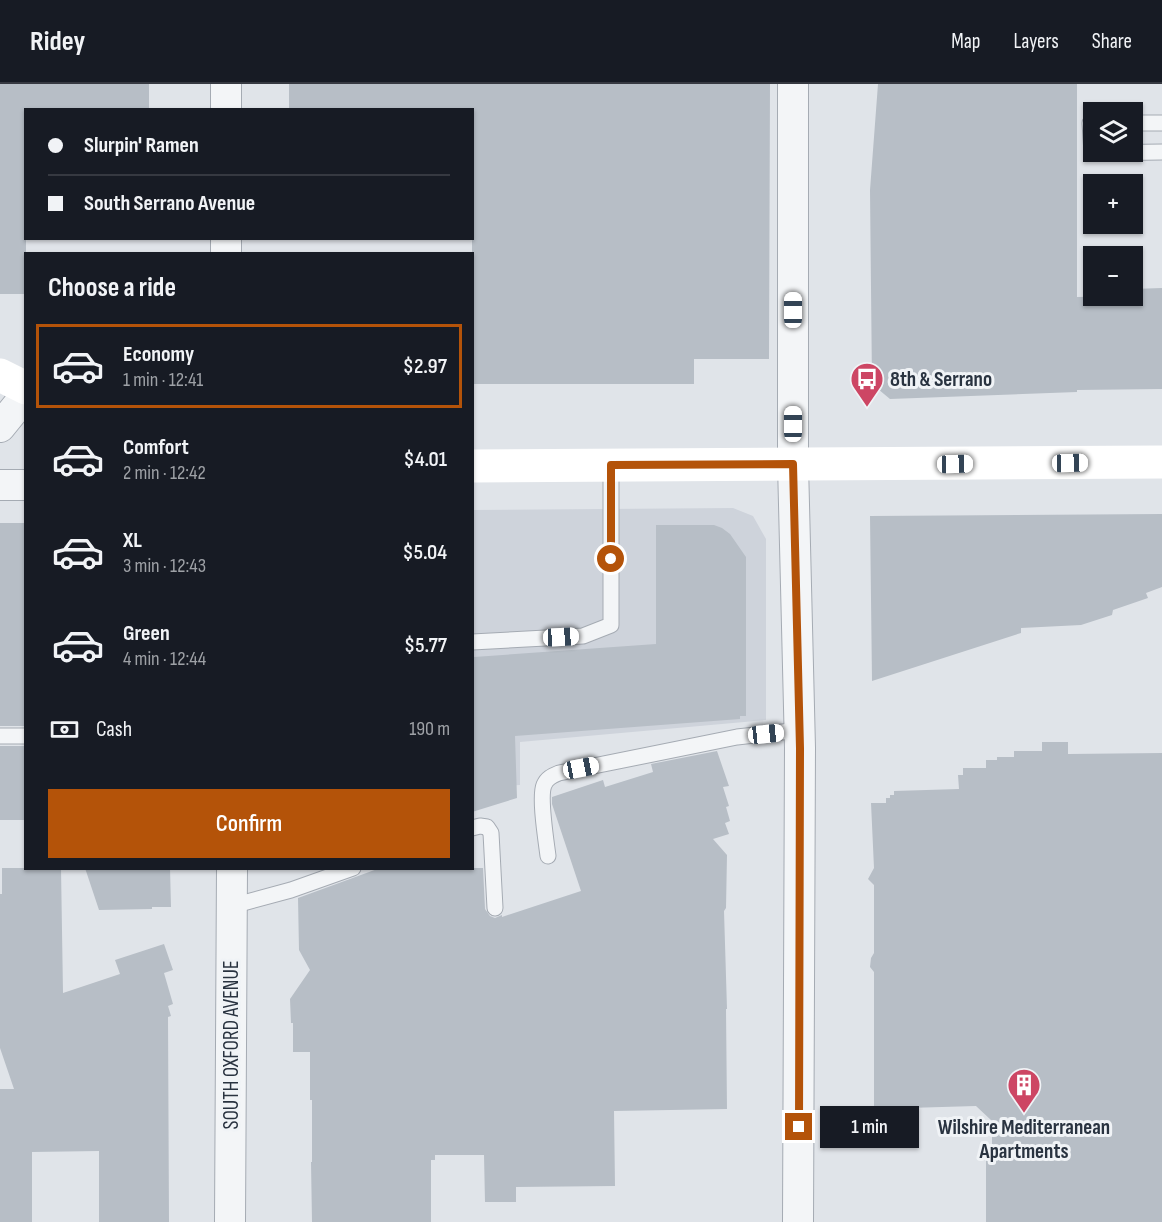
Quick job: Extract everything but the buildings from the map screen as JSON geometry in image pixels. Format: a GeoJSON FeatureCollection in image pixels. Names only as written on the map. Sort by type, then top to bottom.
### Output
{"type":"FeatureCollection","features":[{"type":"Feature","properties":{"kind":"main road"},"geometry":{"type":"LineString","coordinates":[[0,375],[24,387]]}},
{"type":"Feature","properties":{"kind":"main road"},"geometry":{"type":"LineString","coordinates":[[474,466],[1162,462]]}},
{"type":"Feature","properties":{"kind":"street"},"geometry":{"type":"LineString","coordinates":[[226,84],[226,108]]}},
{"type":"Feature","properties":{"kind":"street"},"geometry":{"type":"LineString","coordinates":[[793,84],[793,464],[800,730],[798,1222]]}},
{"type":"Feature","properties":{"kind":"street"},"geometry":{"type":"LineString","coordinates":[[0,427],[24,397]]}},
{"type":"Feature","properties":{"kind":"street"},"geometry":{"type":"LineString","coordinates":[[0,485],[24,485]]}},
{"type":"Feature","properties":{"kind":"street","name":"SOUTH OXFORD AVENUE"},"geometry":{"type":"LineString","coordinates":[[230,1222],[232,870]]}},
{"type":"Feature","properties":{"kind":"lane"},"geometry":{"type":"LineString","coordinates":[[1143,123],[1162,123]]}},
{"type":"Feature","properties":{"kind":"lane"},"geometry":{"type":"LineString","coordinates":[[1143,152],[1162,152]]}},
{"type":"Feature","properties":{"kind":"lane"},"geometry":{"type":"LineString","coordinates":[[474,642],[583,636],[611,625],[611,465]]}},
{"type":"Feature","properties":{"kind":"lane"},"geometry":{"type":"LineString","coordinates":[[548,856],[542,795],[544,785],[550,777],[737,737],[800,730]]}},
{"type":"Feature","properties":{"kind":"lane"},"geometry":{"type":"LineString","coordinates":[[0,736],[24,735]]}},
{"type":"Feature","properties":{"kind":"lane"},"geometry":{"type":"LineString","coordinates":[[474,828],[487,827],[491,833],[495,908]]}},
{"type":"Feature","properties":{"kind":"lane"},"geometry":{"type":"LineString","coordinates":[[232,906],[291,890],[347,870]]}},
{"type":"Feature","properties":{"kind":"shaded area"},"geometry":{"type":"Polygon","coordinates":[[[733,508],[753,516],[766,539],[766,720],[520,742],[520,785],[474,787],[474,510],[733,508]]]}},
{"type":"Feature","properties":{"kind":"place","name":"8th & Serrano"},"geometry":{"type":"Point","coordinates":[867,408]}},
{"type":"Feature","properties":{"kind":"place","name":"Wilshire Mediterranean Apartments"},"geometry":{"type":"Point","coordinates":[1024,1114]}},
{"type":"Feature","properties":{"kind":"route"},"geometry":{"type":"LineString","coordinates":[[611,559],[611,465],[793,464],[800,748],[799,1127]]}}]}
